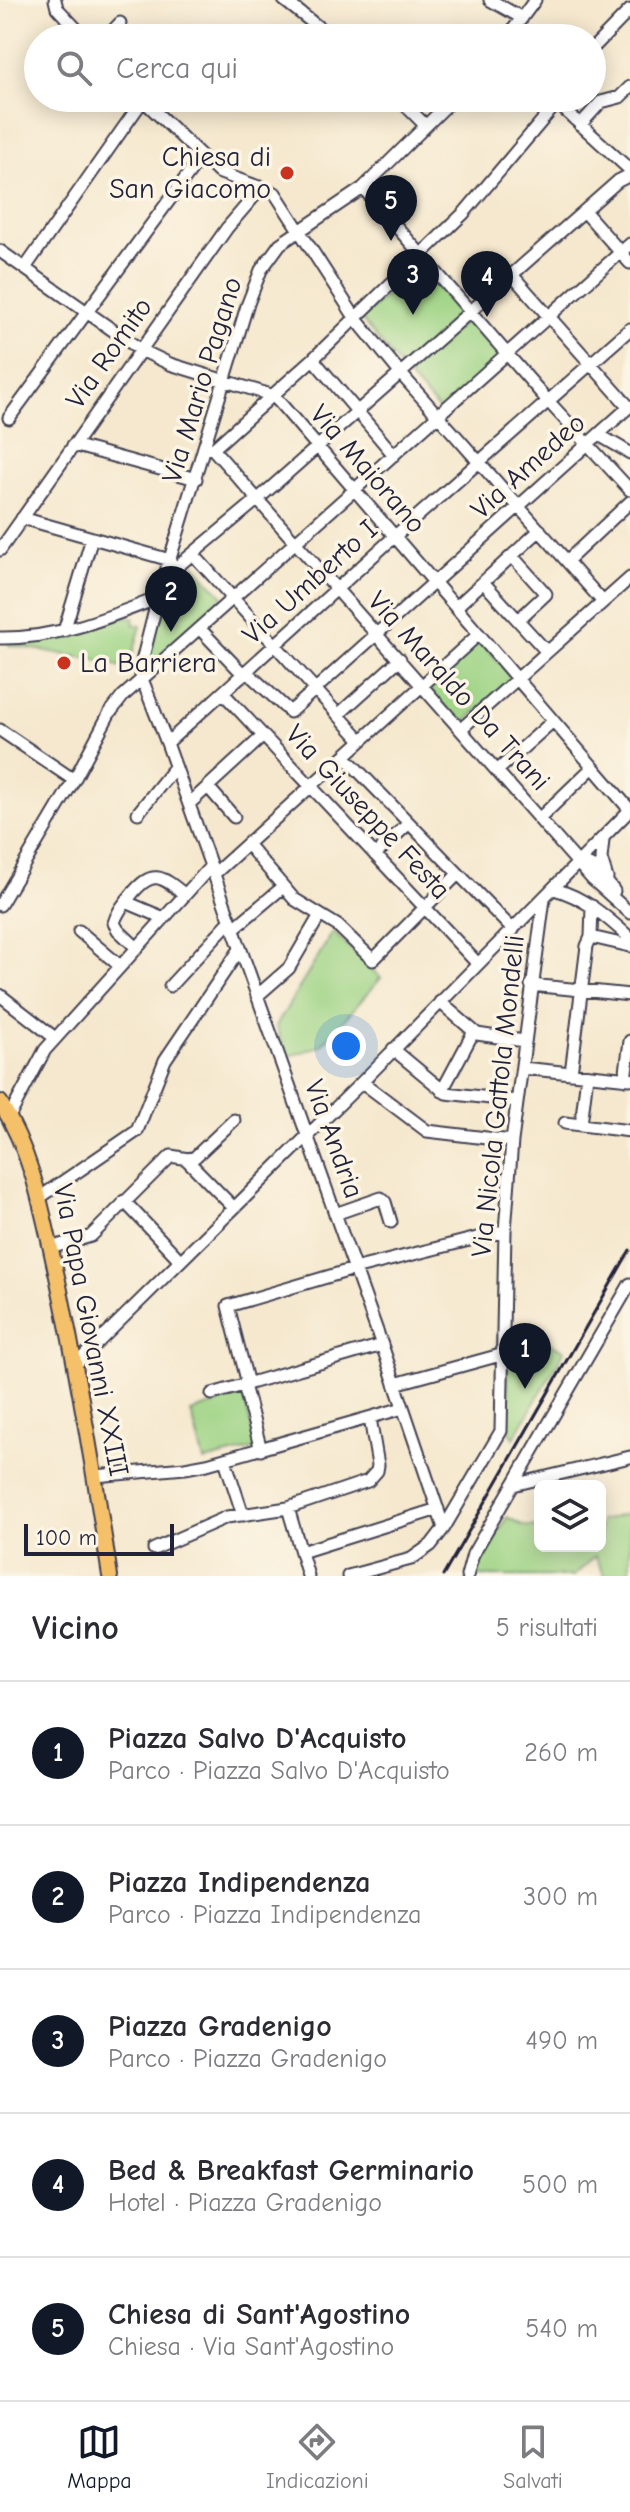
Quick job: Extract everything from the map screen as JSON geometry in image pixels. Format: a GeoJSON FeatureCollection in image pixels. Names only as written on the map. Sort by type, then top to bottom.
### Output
{"type":"FeatureCollection","features":[{"type":"Feature","properties":{"kind":"main road","name":"Via Papa Giovanni XXIII"},"geometry":{"type":"LineString","coordinates":[[0,1102],[26,1149],[39,1198],[76,1364],[110,1576]]}},
{"type":"Feature","properties":{"kind":"street"},"geometry":{"type":"LineString","coordinates":[[284,0],[314,24]]}},
{"type":"Feature","properties":{"kind":"street"},"geometry":{"type":"LineString","coordinates":[[490,0],[522,18]]}},
{"type":"Feature","properties":{"kind":"street"},"geometry":{"type":"LineString","coordinates":[[58,3],[74,24]]}},
{"type":"Feature","properties":{"kind":"street"},"geometry":{"type":"LineString","coordinates":[[518,24],[533,3]]}},
{"type":"Feature","properties":{"kind":"street"},"geometry":{"type":"LineString","coordinates":[[606,35],[630,10]]}},
{"type":"Feature","properties":{"kind":"street"},"geometry":{"type":"LineString","coordinates":[[606,101],[620,97],[630,87]]}},
{"type":"Feature","properties":{"kind":"street"},"geometry":{"type":"LineString","coordinates":[[25,268],[133,112]]}},
{"type":"Feature","properties":{"kind":"street"},"geometry":{"type":"LineString","coordinates":[[155,112],[221,174],[275,193],[356,319],[603,602]]}},
{"type":"Feature","properties":{"kind":"street"},"geometry":{"type":"LineString","coordinates":[[412,112],[425,125]]}},
{"type":"Feature","properties":{"kind":"street","name":"Via Mario Pagano"},"geometry":{"type":"LineString","coordinates":[[142,679],[140,669],[144,645],[196,479],[210,448],[225,380],[261,270],[280,244],[363,188],[439,112]]}},
{"type":"Feature","properties":{"kind":"street"},"geometry":{"type":"LineString","coordinates":[[210,448],[274,396],[422,255],[464,213],[547,112]]}},
{"type":"Feature","properties":{"kind":"street"},"geometry":{"type":"LineString","coordinates":[[165,577],[630,173],[567,112]]}},
{"type":"Feature","properties":{"kind":"street"},"geometry":{"type":"LineString","coordinates":[[580,125],[592,112]]}},
{"type":"Feature","properties":{"kind":"street"},"geometry":{"type":"LineString","coordinates":[[9,418],[201,157]]}},
{"type":"Feature","properties":{"kind":"street","name":"Via Romito"},"geometry":{"type":"LineString","coordinates":[[0,550],[231,223],[262,187]]}},
{"type":"Feature","properties":{"kind":"street"},"geometry":{"type":"LineString","coordinates":[[363,188],[548,401],[594,439],[630,490]]}},
{"type":"Feature","properties":{"kind":"street"},"geometry":{"type":"LineString","coordinates":[[585,212],[625,248],[630,263]]}},
{"type":"Feature","properties":{"kind":"street"},"geometry":{"type":"LineString","coordinates":[[0,905],[109,714],[142,679],[625,248]]}},
{"type":"Feature","properties":{"kind":"street","name":"Via Maiorano"},"geometry":{"type":"LineString","coordinates":[[0,251],[141,350],[170,364],[274,396],[630,810]]}},
{"type":"Feature","properties":{"kind":"street"},"geometry":{"type":"LineString","coordinates":[[513,276],[629,406]]}},
{"type":"Feature","properties":{"kind":"street","name":"Via Umberto I"},"geometry":{"type":"LineString","coordinates":[[167,743],[630,329]]}},
{"type":"Feature","properties":{"kind":"street"},"geometry":{"type":"LineString","coordinates":[[313,359],[394,455]]}},
{"type":"Feature","properties":{"kind":"street","name":"Via Amedeo"},"geometry":{"type":"LineString","coordinates":[[246,673],[290,712],[629,406]]}},
{"type":"Feature","properties":{"kind":"street"},"geometry":{"type":"LineString","coordinates":[[594,439],[630,453]]}},
{"type":"Feature","properties":{"kind":"street"},"geometry":{"type":"LineString","coordinates":[[73,445],[196,479]]}},
{"type":"Feature","properties":{"kind":"street","name":"Via Maraldo Da Trani"},"geometry":{"type":"LineString","coordinates":[[210,448],[580,863]]}},
{"type":"Feature","properties":{"kind":"street"},"geometry":{"type":"LineString","coordinates":[[567,561],[630,502]]}},
{"type":"Feature","properties":{"kind":"street"},"geometry":{"type":"LineString","coordinates":[[22,518],[170,560]]}},
{"type":"Feature","properties":{"kind":"street"},"geometry":{"type":"LineString","coordinates":[[456,607],[540,530]]}},
{"type":"Feature","properties":{"kind":"street"},"geometry":{"type":"LineString","coordinates":[[64,631],[92,538]]}},
{"type":"Feature","properties":{"kind":"street"},"geometry":{"type":"LineString","coordinates":[[193,554],[361,740]]}},
{"type":"Feature","properties":{"kind":"street"},"geometry":{"type":"LineString","coordinates":[[512,556],[546,594],[518,620]]}},
{"type":"Feature","properties":{"kind":"street"},"geometry":{"type":"LineString","coordinates":[[461,729],[630,578]]}},
{"type":"Feature","properties":{"kind":"street"},"geometry":{"type":"LineString","coordinates":[[483,582],[547,652]]}},
{"type":"Feature","properties":{"kind":"street"},"geometry":{"type":"LineString","coordinates":[[0,638],[64,631],[158,598]]}},
{"type":"Feature","properties":{"kind":"street"},"geometry":{"type":"LineString","coordinates":[[200,629],[246,673]]}},
{"type":"Feature","properties":{"kind":"street"},"geometry":{"type":"LineString","coordinates":[[9,1117],[55,1038],[185,895],[247,844],[479,634]]}},
{"type":"Feature","properties":{"kind":"street"},"geometry":{"type":"LineString","coordinates":[[338,715],[400,659]]}},
{"type":"Feature","properties":{"kind":"street","name":"Via Andria"},"geometry":{"type":"LineString","coordinates":[[142,679],[307,1133],[444,1528]]}},
{"type":"Feature","properties":{"kind":"street","name":"Via Giuseppe Festa"},"geometry":{"type":"LineString","coordinates":[[223,693],[478,964]]}},
{"type":"Feature","properties":{"kind":"street"},"geometry":{"type":"LineString","coordinates":[[498,770],[553,721]]}},
{"type":"Feature","properties":{"kind":"street"},"geometry":{"type":"LineString","coordinates":[[0,730],[74,780]]}},
{"type":"Feature","properties":{"kind":"street"},"geometry":{"type":"LineString","coordinates":[[189,804],[263,736]]}},
{"type":"Feature","properties":{"kind":"street"},"geometry":{"type":"LineString","coordinates":[[344,756],[513,930]]}},
{"type":"Feature","properties":{"kind":"street"},"geometry":{"type":"LineString","coordinates":[[138,813],[175,767]]}},
{"type":"Feature","properties":{"kind":"street"},"geometry":{"type":"LineString","coordinates":[[540,818],[593,767]]}},
{"type":"Feature","properties":{"kind":"street"},"geometry":{"type":"LineString","coordinates":[[208,787],[234,817]]}},
{"type":"Feature","properties":{"kind":"street"},"geometry":{"type":"LineString","coordinates":[[76,1364],[362,1082],[630,810]]}},
{"type":"Feature","properties":{"kind":"street"},"geometry":{"type":"LineString","coordinates":[[375,855],[409,823]]}},
{"type":"Feature","properties":{"kind":"street"},"geometry":{"type":"LineString","coordinates":[[603,839],[602,866],[612,889]]}},
{"type":"Feature","properties":{"kind":"street"},"geometry":{"type":"LineString","coordinates":[[247,844],[299,904],[338,926],[373,960],[458,874]]}},
{"type":"Feature","properties":{"kind":"street"},"geometry":{"type":"LineString","coordinates":[[580,863],[593,880],[630,911]]}},
{"type":"Feature","properties":{"kind":"street"},"geometry":{"type":"LineString","coordinates":[[580,863],[594,867],[630,911]]}},
{"type":"Feature","properties":{"kind":"street"},"geometry":{"type":"LineString","coordinates":[[137,948],[114,923],[117,913],[142,882],[153,877],[168,882],[185,895]]}},
{"type":"Feature","properties":{"kind":"street"},"geometry":{"type":"LineString","coordinates":[[554,889],[575,879],[593,880]]}},
{"type":"Feature","properties":{"kind":"street"},"geometry":{"type":"LineString","coordinates":[[170,986],[231,925],[283,887]]}},
{"type":"Feature","properties":{"kind":"street"},"geometry":{"type":"LineString","coordinates":[[554,889],[592,906],[630,938]]}},
{"type":"Feature","properties":{"kind":"street","name":"Via Nicola Gattola Mondelli"},"geometry":{"type":"LineString","coordinates":[[348,1576],[411,1559],[431,1545],[501,1431],[505,1231],[512,1141],[544,899]]}},
{"type":"Feature","properties":{"kind":"street"},"geometry":{"type":"LineString","coordinates":[[126,902],[164,918]]}},
{"type":"Feature","properties":{"kind":"street"},"geometry":{"type":"LineString","coordinates":[[571,1073],[587,946],[591,937],[592,906]]}},
{"type":"Feature","properties":{"kind":"street"},"geometry":{"type":"LineString","coordinates":[[257,996],[289,968],[320,915]]}},
{"type":"Feature","properties":{"kind":"street"},"geometry":{"type":"LineString","coordinates":[[79,931],[120,966]]}},
{"type":"Feature","properties":{"kind":"street"},"geometry":{"type":"LineString","coordinates":[[591,937],[630,946]]}},
{"type":"Feature","properties":{"kind":"street"},"geometry":{"type":"LineString","coordinates":[[39,1198],[137,1131],[165,1060],[240,949]]}},
{"type":"Feature","properties":{"kind":"street"},"geometry":{"type":"LineString","coordinates":[[531,985],[630,995]]}},
{"type":"Feature","properties":{"kind":"street"},"geometry":{"type":"LineString","coordinates":[[0,995],[55,1038]]}},
{"type":"Feature","properties":{"kind":"street"},"geometry":{"type":"LineString","coordinates":[[440,1002],[474,1031],[524,1041]]}},
{"type":"Feature","properties":{"kind":"street"},"geometry":{"type":"LineString","coordinates":[[442,1091],[474,1031]]}},
{"type":"Feature","properties":{"kind":"street"},"geometry":{"type":"LineString","coordinates":[[522,1068],[628,1079],[630,1041]]}},
{"type":"Feature","properties":{"kind":"street"},"geometry":{"type":"LineString","coordinates":[[393,1049],[442,1091],[517,1101]]}},
{"type":"Feature","properties":{"kind":"street"},"geometry":{"type":"LineString","coordinates":[[581,1125],[587,1075]]}},
{"type":"Feature","properties":{"kind":"street"},"geometry":{"type":"LineString","coordinates":[[362,1082],[427,1131],[512,1141]]}},
{"type":"Feature","properties":{"kind":"street"},"geometry":{"type":"LineString","coordinates":[[50,1248],[91,1236],[171,1156],[195,1157],[234,1120]]}},
{"type":"Feature","properties":{"kind":"street"},"geometry":{"type":"LineString","coordinates":[[565,1123],[630,1131]]}},
{"type":"Feature","properties":{"kind":"street"},"geometry":{"type":"LineString","coordinates":[[186,1159],[233,1207]]}},
{"type":"Feature","properties":{"kind":"street"},"geometry":{"type":"LineString","coordinates":[[335,1214],[381,1198],[391,1222]]}},
{"type":"Feature","properties":{"kind":"street"},"geometry":{"type":"LineString","coordinates":[[124,1201],[180,1260]]}},
{"type":"Feature","properties":{"kind":"street"},"geometry":{"type":"LineString","coordinates":[[261,1450],[228,1306],[354,1269],[505,1231]]}},
{"type":"Feature","properties":{"kind":"street"},"geometry":{"type":"LineString","coordinates":[[467,1576],[473,1554],[630,1284]]}},
{"type":"Feature","properties":{"kind":"street"},"geometry":{"type":"LineString","coordinates":[[212,1394],[382,1345]]}},
{"type":"Feature","properties":{"kind":"street"},"geometry":{"type":"LineString","coordinates":[[395,1384],[504,1350]]}},
{"type":"Feature","properties":{"kind":"street"},"geometry":{"type":"LineString","coordinates":[[95,1476],[185,1468],[225,1460],[403,1408]]}},
{"type":"Feature","properties":{"kind":"street"},"geometry":{"type":"LineString","coordinates":[[154,1549],[221,1520],[288,1508],[368,1481],[377,1471],[377,1452],[370,1418]]}},
{"type":"Feature","properties":{"kind":"street"},"geometry":{"type":"LineString","coordinates":[[513,1485],[630,1457]]}},
{"type":"Feature","properties":{"kind":"street"},"geometry":{"type":"LineString","coordinates":[[225,1460],[243,1515]]}},
{"type":"Feature","properties":{"kind":"street"},"geometry":{"type":"LineString","coordinates":[[288,1508],[308,1576]]}},
{"type":"Feature","properties":{"kind":"street"},"geometry":{"type":"LineString","coordinates":[[301,1552],[438,1509]]}},
{"type":"Feature","properties":{"kind":"green space"},"geometry":{"type":"Polygon","coordinates":[[[422,261],[466,311],[401,368],[361,319],[422,261]]]}},
{"type":"Feature","properties":{"kind":"green space"},"geometry":{"type":"Polygon","coordinates":[[[471,316],[504,353],[440,411],[406,374],[471,316]]]}},
{"type":"Feature","properties":{"kind":"green space"},"geometry":{"type":"Polygon","coordinates":[[[193,564],[223,599],[148,666],[145,664],[165,587],[193,564]]]}},
{"type":"Feature","properties":{"kind":"green space"},"geometry":{"type":"Polygon","coordinates":[[[134,617],[133,624],[141,626],[128,670],[109,662],[9,645],[9,641],[55,638],[134,617]]]}},
{"type":"Feature","properties":{"kind":"green space"},"geometry":{"type":"Polygon","coordinates":[[[479,639],[514,678],[461,725],[426,686],[479,639]]]}},
{"type":"Feature","properties":{"kind":"green space"},"geometry":{"type":"Polygon","coordinates":[[[333,932],[381,978],[321,1046],[287,1057],[276,1026],[333,932]]]}},
{"type":"Feature","properties":{"kind":"green space"},"geometry":{"type":"Polygon","coordinates":[[[520,1330],[565,1350],[514,1438],[508,1428],[508,1331],[520,1330]]]}},
{"type":"Feature","properties":{"kind":"green space"},"geometry":{"type":"Polygon","coordinates":[[[243,1395],[257,1448],[204,1461],[191,1412],[243,1395]]]}},
{"type":"Feature","properties":{"kind":"green space"},"geometry":{"type":"Polygon","coordinates":[[[630,1513],[628,1576],[605,1576],[595,1556],[574,1576],[473,1576],[507,1517],[524,1526],[534,1527],[534,1552],[606,1552],[606,1519],[630,1513]]]}},
{"type":"Feature","properties":{"kind":"railway"},"geometry":{"type":"LineString","coordinates":[[443,1576],[630,1250]]}},
{"type":"Feature","properties":{"kind":"place","name":"Chiesa di San Giacomo"},"geometry":{"type":"Point","coordinates":[287,173]}},
{"type":"Feature","properties":{"kind":"place","name":"Chiesa di Sant'Agostino"},"geometry":{"type":"Point","coordinates":[391,241]}},
{"type":"Feature","properties":{"kind":"place","name":"Piazza Gradenigo"},"geometry":{"type":"Point","coordinates":[413,315]}},
{"type":"Feature","properties":{"kind":"place","name":"Bed & Breakfast Germinario"},"geometry":{"type":"Point","coordinates":[487,317]}},
{"type":"Feature","properties":{"kind":"place","name":"Piazza Indipendenza"},"geometry":{"type":"Point","coordinates":[171,632]}},
{"type":"Feature","properties":{"kind":"place","name":"La Barriera"},"geometry":{"type":"Point","coordinates":[64,663]}},
{"type":"Feature","properties":{"kind":"place","name":"Piazza Salvo D'Acquisto"},"geometry":{"type":"Point","coordinates":[525,1389]}}]}
